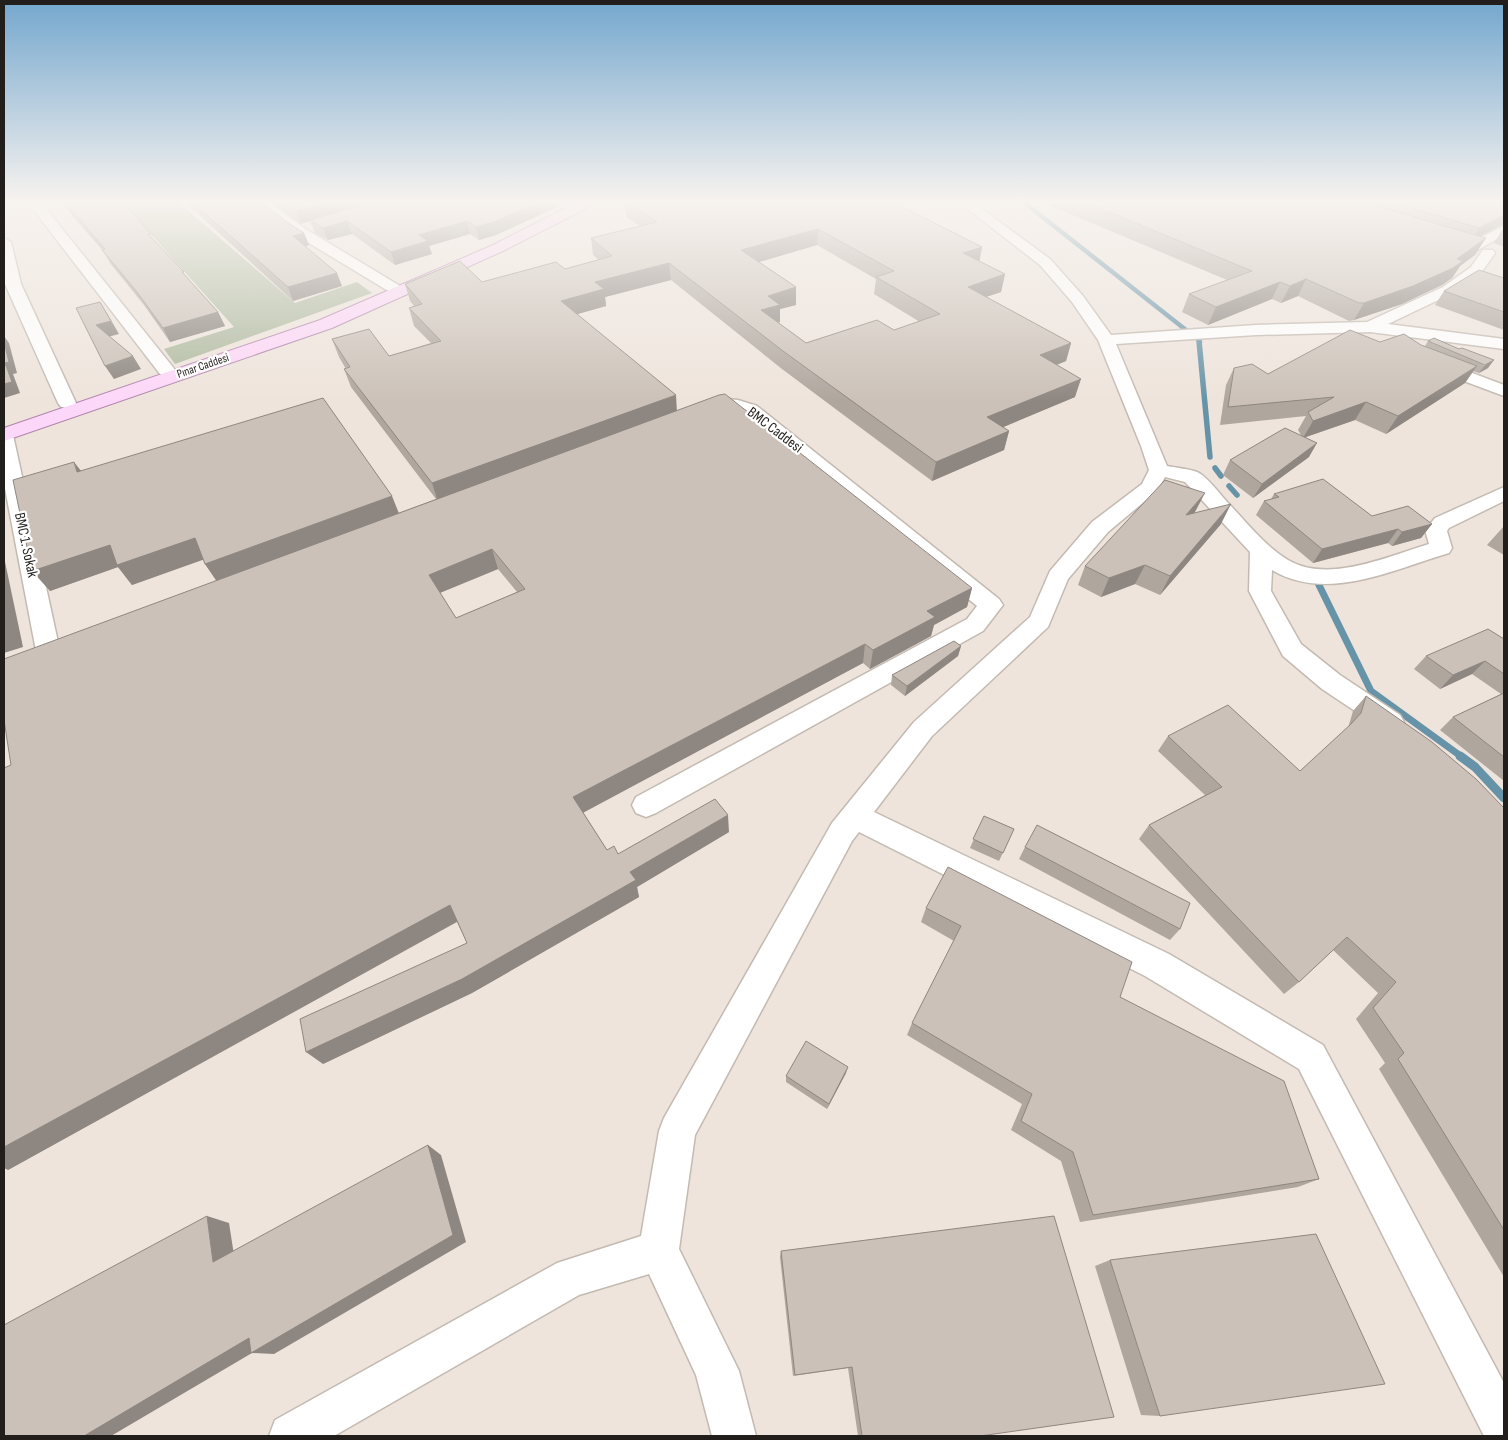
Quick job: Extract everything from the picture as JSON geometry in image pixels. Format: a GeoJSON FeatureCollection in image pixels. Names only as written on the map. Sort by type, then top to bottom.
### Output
{"type":"FeatureCollection","features":[{"type":"Feature","properties":{"kind":"main road","name":"Pınar Caddesi"},"geometry":{"type":"LineString","coordinates":[[4,435],[326,324],[453,267]]}},
{"type":"Feature","properties":{"kind":"main road","name":"Pınar Caddesi"},"geometry":{"type":"LineString","coordinates":[[4,424],[400,292]]}},
{"type":"Feature","properties":{"kind":"street"},"geometry":{"type":"LineString","coordinates":[[9,267],[13,284],[67,403]]}},
{"type":"Feature","properties":{"kind":"street"},"geometry":{"type":"LineString","coordinates":[[85,267],[166,370]]}},
{"type":"Feature","properties":{"kind":"street"},"geometry":{"type":"LineString","coordinates":[[359,267],[400,292]]}},
{"type":"Feature","properties":{"kind":"street"},"geometry":{"type":"LineString","coordinates":[[734,1436],[717,1371],[659,1251],[677,1132],[842,832],[924,729],[1040,621],[1058,576],[1100,527],[1150,487],[1159,470],[1151,446],[1106,340],[1078,300],[1050,267]]}},
{"type":"Feature","properties":{"kind":"street"},"geometry":{"type":"LineString","coordinates":[[1370,327],[1448,290],[1478,267]]}},
{"type":"Feature","properties":{"kind":"street"},"geometry":{"type":"LineString","coordinates":[[1106,340],[1256,330],[1370,327],[1504,344]]}},
{"type":"Feature","properties":{"kind":"street"},"geometry":{"type":"LineString","coordinates":[[1370,327],[1397,346]]}},
{"type":"Feature","properties":{"kind":"street"},"geometry":{"type":"LineString","coordinates":[[1420,357],[1504,390]]}},
{"type":"Feature","properties":{"kind":"street","name":"BMC Caddesi"},"geometry":{"type":"LineString","coordinates":[[646,804],[975,625],[991,605],[752,410],[738,404],[726,404],[679,420]]}},
{"type":"Feature","properties":{"kind":"street","name":"BMC 1. Sokak"},"geometry":{"type":"LineString","coordinates":[[4,435],[48,656]]}},
{"type":"Feature","properties":{"kind":"street"},"geometry":{"type":"LineString","coordinates":[[1159,470],[1192,477],[1261,551],[1286,568],[1333,578],[1366,572],[1441,548],[1436,530],[1442,523],[1504,493]]}},
{"type":"Feature","properties":{"kind":"street"},"geometry":{"type":"LineString","coordinates":[[1261,551],[1260,590],[1292,650],[1331,682],[1411,736]]}},
{"type":"Feature","properties":{"kind":"street"},"geometry":{"type":"LineString","coordinates":[[854,816],[1157,965],[1311,1057],[1504,1428]]}},
{"type":"Feature","properties":{"kind":"street"},"geometry":{"type":"LineString","coordinates":[[291,1436],[571,1277],[659,1251]]}},
{"type":"Feature","properties":{"kind":"green space"},"geometry":{"type":"Polygon","coordinates":[[[180,267],[254,267],[295,303],[357,282],[372,293],[175,364],[164,349],[234,327],[180,267]]]}},
{"type":"Feature","properties":{"kind":"building"},"geometry":{"type":"Polygon","coordinates":[[[116,267],[179,267],[218,312],[163,328],[116,267]]]}},
{"type":"Feature","properties":{"kind":"building"},"geometry":{"type":"Polygon","coordinates":[[[266,267],[330,267],[337,273],[288,287],[266,267]]]}},
{"type":"Feature","properties":{"kind":"building"},"geometry":{"type":"Polygon","coordinates":[[[445,267],[466,267],[482,282],[537,267],[563,267],[565,269],[572,267],[653,267],[595,282],[604,289],[561,301],[676,395],[432,483],[344,369],[350,367],[332,339],[369,329],[389,356],[441,341],[409,308],[422,304],[405,284],[445,267]]]}},
{"type":"Feature","properties":{"kind":"building"},"geometry":{"type":"Polygon","coordinates":[[[674,267],[767,267],[796,287],[768,296],[780,305],[761,310],[806,343],[877,320],[894,330],[940,314],[876,277],[894,271],[887,267],[991,267],[1005,274],[968,287],[1071,343],[1040,355],[1081,379],[987,417],[1009,431],[936,462],[783,351],[674,267]]]}},
{"type":"Feature","properties":{"kind":"building"},"geometry":{"type":"Polygon","coordinates":[[[1243,267],[1454,267],[1413,286],[1364,303],[1359,303],[1306,279],[1290,286],[1280,282],[1216,307],[1189,294],[1252,271],[1243,267]]]}},
{"type":"Feature","properties":{"kind":"building"},"geometry":{"type":"Polygon","coordinates":[[[1479,270],[1504,278],[1504,312],[1444,291],[1479,270]]]}},
{"type":"Feature","properties":{"kind":"building"},"geometry":{"type":"Polygon","coordinates":[[[100,302],[111,321],[96,325],[133,356],[105,366],[76,308],[100,302]]]}},
{"type":"Feature","properties":{"kind":"building"},"geometry":{"type":"Polygon","coordinates":[[[1350,330],[1380,342],[1404,334],[1421,345],[1477,366],[1398,416],[1366,402],[1313,421],[1308,412],[1334,397],[1228,407],[1234,368],[1252,364],[1268,374],[1350,330]]]}},
{"type":"Feature","properties":{"kind":"building"},"geometry":{"type":"Polygon","coordinates":[[[1434,338],[1459,349],[1462,348],[1494,360],[1485,365],[1428,341],[1434,338]]]}},
{"type":"Feature","properties":{"kind":"building"},"geometry":{"type":"Polygon","coordinates":[[[4,342],[9,362],[5,363],[12,382],[4,384],[4,342]]]}},
{"type":"Feature","properties":{"kind":"building"},"geometry":{"type":"Polygon","coordinates":[[[725,394],[972,588],[927,611],[935,617],[873,650],[865,644],[573,797],[607,850],[614,846],[618,854],[715,799],[728,815],[630,872],[636,880],[462,979],[306,1052],[300,1019],[467,943],[450,905],[4,1147],[4,768],[11,765],[4,720],[4,659],[725,394]],[[492,549],[429,575],[456,618],[525,589],[492,549]]]}},
{"type":"Feature","properties":{"kind":"building"},"geometry":{"type":"Polygon","coordinates":[[[323,398],[392,496],[205,564],[195,538],[117,565],[110,545],[32,571],[13,480],[74,462],[77,472],[323,398]]]}},
{"type":"Feature","properties":{"kind":"building"},"geometry":{"type":"Polygon","coordinates":[[[1285,428],[1317,443],[1262,484],[1230,460],[1285,428]]]}},
{"type":"Feature","properties":{"kind":"building"},"geometry":{"type":"Polygon","coordinates":[[[1323,479],[1372,516],[1408,506],[1432,524],[1402,532],[1398,529],[1322,549],[1264,501],[1279,497],[1274,494],[1323,479]]]}},
{"type":"Feature","properties":{"kind":"building"},"geometry":{"type":"Polygon","coordinates":[[[1165,480],[1205,493],[1186,515],[1231,504],[1170,576],[1145,565],[1109,578],[1085,566],[1165,480]]]}},
{"type":"Feature","properties":{"kind":"building"},"geometry":{"type":"Polygon","coordinates":[[[1488,629],[1504,639],[1504,674],[1485,661],[1453,675],[1426,656],[1488,629]]]}},
{"type":"Feature","properties":{"kind":"building"},"geometry":{"type":"Polygon","coordinates":[[[954,641],[961,646],[907,686],[892,675],[954,641]]]}},
{"type":"Feature","properties":{"kind":"building"},"geometry":{"type":"Polygon","coordinates":[[[1504,693],[1504,757],[1453,717],[1504,693]]]}},
{"type":"Feature","properties":{"kind":"building"},"geometry":{"type":"Polygon","coordinates":[[[1366,696],[1432,742],[1476,779],[1504,808],[1504,1230],[1398,1059],[1404,1053],[1373,1008],[1396,982],[1347,937],[1299,982],[1149,825],[1222,787],[1168,736],[1228,705],[1300,771],[1361,713],[1366,696]]]}},
{"type":"Feature","properties":{"kind":"building"},"geometry":{"type":"Polygon","coordinates":[[[984,816],[1014,829],[1003,853],[973,839],[984,816]]]}},
{"type":"Feature","properties":{"kind":"building"},"geometry":{"type":"Polygon","coordinates":[[[1037,825],[1190,903],[1180,929],[1025,847],[1037,825]]]}},
{"type":"Feature","properties":{"kind":"building"},"geometry":{"type":"Polygon","coordinates":[[[948,867],[1132,962],[1120,997],[1284,1081],[1319,1179],[1093,1215],[1073,1152],[1021,1121],[1032,1094],[912,1023],[961,926],[926,908],[948,867]]]}},
{"type":"Feature","properties":{"kind":"building"},"geometry":{"type":"Polygon","coordinates":[[[806,1041],[848,1067],[829,1104],[786,1076],[806,1041]]]}},
{"type":"Feature","properties":{"kind":"building"},"geometry":{"type":"Polygon","coordinates":[[[428,1145],[453,1235],[251,1353],[249,1338],[84,1436],[4,1436],[4,1325],[207,1216],[213,1262],[428,1145]]]}},
{"type":"Feature","properties":{"kind":"building"},"geometry":{"type":"Polygon","coordinates":[[[1054,1216],[1114,1417],[980,1436],[862,1436],[852,1367],[795,1375],[781,1251],[1054,1216]]]}},
{"type":"Feature","properties":{"kind":"building"},"geometry":{"type":"Polygon","coordinates":[[[1316,1234],[1385,1384],[1160,1416],[1110,1260],[1316,1234]]]}},
{"type":"Feature","properties":{"kind":"waterway"},"geometry":{"type":"LineString","coordinates":[[1106,267],[1186,330]]}},
{"type":"Feature","properties":{"kind":"waterway"},"geometry":{"type":"LineString","coordinates":[[1197,338],[1200,342]]}},
{"type":"Feature","properties":{"kind":"waterway"},"geometry":{"type":"LineString","coordinates":[[1199,341],[1210,457]]}},
{"type":"Feature","properties":{"kind":"waterway"},"geometry":{"type":"LineString","coordinates":[[1215,468],[1221,476]]}},
{"type":"Feature","properties":{"kind":"waterway"},"geometry":{"type":"LineString","coordinates":[[1229,486],[1237,495]]}},
{"type":"Feature","properties":{"kind":"waterway"},"geometry":{"type":"LineString","coordinates":[[1318,583],[1371,691],[1462,757]]}},
{"type":"Feature","properties":{"kind":"waterway"},"geometry":{"type":"LineString","coordinates":[[1460,756],[1475,767],[1504,798]]}}]}
